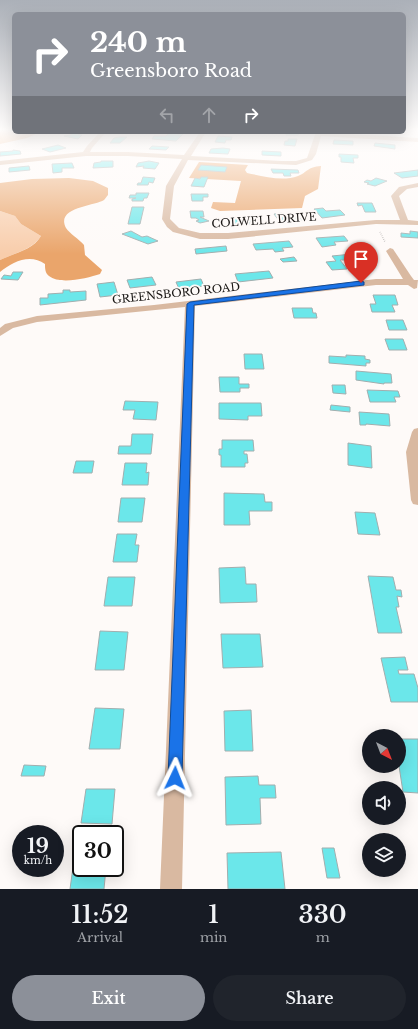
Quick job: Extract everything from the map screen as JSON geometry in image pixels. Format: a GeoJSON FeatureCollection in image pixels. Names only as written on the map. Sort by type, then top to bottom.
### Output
{"type":"FeatureCollection","features":[{"type":"Feature","properties":{"kind":"street","name":"COLWELL DRIVE"},"geometry":{"type":"LineString","coordinates":[[178,171],[170,186],[166,219],[176,230],[200,236],[228,236],[376,222],[418,223]]}},
{"type":"Feature","properties":{"kind":"street"},"geometry":{"type":"LineString","coordinates":[[405,222],[395,196],[398,191],[403,188],[418,185]]}},
{"type":"Feature","properties":{"kind":"street"},"geometry":{"type":"LineString","coordinates":[[390,251],[414,282],[418,290]]}},
{"type":"Feature","properties":{"kind":"street","name":"GREENSBORO ROAD"},"geometry":{"type":"LineString","coordinates":[[0,333],[9,326],[36,319],[190,304],[376,282],[414,282]]}},
{"type":"Feature","properties":{"kind":"street"},"geometry":{"type":"LineString","coordinates":[[171,889],[190,304]]}},
{"type":"Feature","properties":{"kind":"street"},"geometry":{"type":"LineString","coordinates":[[418,432],[413,452],[418,500]]}},
{"type":"Feature","properties":{"kind":"path"},"geometry":{"type":"LineString","coordinates":[[376,222],[390,251]]}},
{"type":"Feature","properties":{"kind":"shaded area"},"geometry":{"type":"Polygon","coordinates":[[[193,171],[246,171],[266,177],[292,178],[306,171],[320,171],[318,189],[305,196],[302,208],[220,211],[211,208],[213,202],[235,203],[241,181],[189,178],[193,171]]]}},
{"type":"Feature","properties":{"kind":"shaded area"},"geometry":{"type":"Polygon","coordinates":[[[69,178],[93,181],[108,188],[108,195],[104,200],[71,211],[66,216],[64,221],[66,228],[84,245],[85,255],[102,270],[100,274],[74,280],[54,279],[48,275],[45,264],[33,259],[21,260],[0,272],[0,260],[23,251],[38,241],[41,236],[21,224],[15,216],[0,211],[0,183],[32,179],[69,178]]]}},
{"type":"Feature","properties":{"kind":"shaded area"},"geometry":{"type":"Polygon","coordinates":[[[0,211],[15,216],[21,224],[41,236],[28,248],[0,260],[0,211]]]}},
{"type":"Feature","properties":{"kind":"building"},"geometry":{"type":"Polygon","coordinates":[[[272,171],[298,171],[299,173],[290,173],[291,176],[284,176],[283,173],[273,173],[272,171]]]}},
{"type":"Feature","properties":{"kind":"building"},"geometry":{"type":"Polygon","coordinates":[[[418,171],[418,176],[402,178],[394,173],[418,171]]]}},
{"type":"Feature","properties":{"kind":"building"},"geometry":{"type":"Polygon","coordinates":[[[143,177],[155,178],[153,183],[149,182],[148,185],[137,185],[138,183],[141,183],[143,177]]]}},
{"type":"Feature","properties":{"kind":"building"},"geometry":{"type":"Polygon","coordinates":[[[201,177],[208,177],[204,187],[191,186],[195,178],[200,179],[201,177]]]}},
{"type":"Feature","properties":{"kind":"building"},"geometry":{"type":"Polygon","coordinates":[[[376,178],[387,181],[375,186],[364,182],[367,180],[371,181],[376,178]]]}},
{"type":"Feature","properties":{"kind":"building"},"geometry":{"type":"Polygon","coordinates":[[[136,193],[149,193],[147,198],[144,198],[143,201],[132,201],[132,199],[136,198],[129,198],[130,195],[136,195],[136,193]]]}},
{"type":"Feature","properties":{"kind":"building"},"geometry":{"type":"Polygon","coordinates":[[[191,194],[208,194],[208,197],[203,197],[203,201],[192,201],[191,194]]]}},
{"type":"Feature","properties":{"kind":"building"},"geometry":{"type":"Polygon","coordinates":[[[357,203],[372,203],[376,212],[365,212],[362,205],[358,206],[357,203]]]}},
{"type":"Feature","properties":{"kind":"building"},"geometry":{"type":"Polygon","coordinates":[[[132,207],[144,207],[140,224],[128,224],[132,207]]]}},
{"type":"Feature","properties":{"kind":"building"},"geometry":{"type":"Polygon","coordinates":[[[323,208],[326,211],[340,210],[345,215],[322,218],[314,209],[323,208]]]}},
{"type":"Feature","properties":{"kind":"building"},"geometry":{"type":"Polygon","coordinates":[[[190,211],[203,211],[204,217],[200,217],[209,221],[200,223],[196,221],[199,220],[196,218],[191,218],[190,211]]]}},
{"type":"Feature","properties":{"kind":"building"},"geometry":{"type":"Polygon","coordinates":[[[282,213],[284,216],[298,215],[302,220],[280,222],[274,214],[282,213]]]}},
{"type":"Feature","properties":{"kind":"building"},"geometry":{"type":"Polygon","coordinates":[[[237,217],[239,220],[253,217],[257,221],[249,222],[251,224],[235,225],[230,218],[237,217]]]}},
{"type":"Feature","properties":{"kind":"building"},"geometry":{"type":"Polygon","coordinates":[[[131,231],[142,237],[147,236],[158,241],[148,244],[122,234],[131,231]]]}},
{"type":"Feature","properties":{"kind":"building"},"geometry":{"type":"Polygon","coordinates":[[[410,231],[418,232],[418,238],[401,237],[401,233],[410,234],[410,231]]]}},
{"type":"Feature","properties":{"kind":"building"},"geometry":{"type":"Polygon","coordinates":[[[344,236],[348,241],[334,242],[336,245],[322,247],[316,238],[344,236]]]}},
{"type":"Feature","properties":{"kind":"building"},"geometry":{"type":"Polygon","coordinates":[[[289,241],[293,247],[282,248],[284,251],[275,252],[273,249],[256,250],[253,244],[289,241]]]}},
{"type":"Feature","properties":{"kind":"building"},"geometry":{"type":"Polygon","coordinates":[[[226,246],[227,251],[196,254],[195,249],[226,246]]]}},
{"type":"Feature","properties":{"kind":"building"},"geometry":{"type":"Polygon","coordinates":[[[362,253],[368,259],[346,261],[340,260],[347,269],[332,270],[326,262],[336,261],[332,256],[362,253]]]}},
{"type":"Feature","properties":{"kind":"building"},"geometry":{"type":"Polygon","coordinates":[[[294,257],[297,261],[283,262],[280,259],[294,257]]]}},
{"type":"Feature","properties":{"kind":"building"},"geometry":{"type":"Polygon","coordinates":[[[269,271],[273,278],[238,282],[235,274],[269,271]]]}},
{"type":"Feature","properties":{"kind":"building"},"geometry":{"type":"Polygon","coordinates":[[[13,272],[23,272],[18,280],[1,279],[4,275],[11,276],[13,272]]]}},
{"type":"Feature","properties":{"kind":"building"},"geometry":{"type":"Polygon","coordinates":[[[152,277],[156,285],[130,288],[127,280],[152,277]]]}},
{"type":"Feature","properties":{"kind":"building"},"geometry":{"type":"Polygon","coordinates":[[[201,279],[204,286],[179,289],[176,282],[201,279]]]}},
{"type":"Feature","properties":{"kind":"building"},"geometry":{"type":"Polygon","coordinates":[[[114,282],[118,295],[100,297],[97,284],[114,282]]]}},
{"type":"Feature","properties":{"kind":"building"},"geometry":{"type":"Polygon","coordinates":[[[63,290],[70,290],[70,292],[86,291],[86,300],[40,305],[40,298],[48,298],[48,294],[63,293],[63,290]]]}},
{"type":"Feature","properties":{"kind":"building"},"geometry":{"type":"Polygon","coordinates":[[[373,295],[395,295],[398,305],[392,305],[395,312],[372,312],[370,304],[376,304],[373,295]]]}},
{"type":"Feature","properties":{"kind":"building"},"geometry":{"type":"Polygon","coordinates":[[[292,308],[312,308],[313,313],[316,313],[317,318],[294,318],[292,308]]]}},
{"type":"Feature","properties":{"kind":"building"},"geometry":{"type":"Polygon","coordinates":[[[386,320],[403,320],[407,330],[389,330],[386,320]]]}},
{"type":"Feature","properties":{"kind":"building"},"geometry":{"type":"Polygon","coordinates":[[[385,339],[403,339],[407,350],[389,350],[385,339]]]}},
{"type":"Feature","properties":{"kind":"building"},"geometry":{"type":"Polygon","coordinates":[[[244,354],[262,354],[264,369],[245,369],[244,354]]]}},
{"type":"Feature","properties":{"kind":"building"},"geometry":{"type":"Polygon","coordinates":[[[346,355],[365,356],[365,359],[370,360],[370,363],[366,363],[366,366],[329,363],[329,356],[346,357],[346,355]]]}},
{"type":"Feature","properties":{"kind":"building"},"geometry":{"type":"Polygon","coordinates":[[[356,371],[391,374],[392,383],[384,384],[356,380],[356,371]]]}},
{"type":"Feature","properties":{"kind":"building"},"geometry":{"type":"Polygon","coordinates":[[[219,377],[239,377],[239,384],[249,384],[249,388],[240,388],[240,392],[220,392],[219,377]]]}},
{"type":"Feature","properties":{"kind":"building"},"geometry":{"type":"Polygon","coordinates":[[[332,385],[345,385],[346,394],[333,393],[332,385]]]}},
{"type":"Feature","properties":{"kind":"building"},"geometry":{"type":"Polygon","coordinates":[[[367,390],[398,391],[400,397],[394,397],[396,402],[370,402],[367,390]]]}},
{"type":"Feature","properties":{"kind":"building"},"geometry":{"type":"Polygon","coordinates":[[[125,401],[158,402],[156,420],[133,419],[135,410],[123,410],[125,401]]]}},
{"type":"Feature","properties":{"kind":"building"},"geometry":{"type":"Polygon","coordinates":[[[219,403],[261,403],[262,416],[248,416],[248,420],[219,419],[219,403]]]}},
{"type":"Feature","properties":{"kind":"building"},"geometry":{"type":"Polygon","coordinates":[[[331,405],[350,407],[350,412],[330,410],[331,405]]]}},
{"type":"Feature","properties":{"kind":"building"},"geometry":{"type":"Polygon","coordinates":[[[359,412],[389,414],[390,426],[360,425],[359,412]]]}},
{"type":"Feature","properties":{"kind":"building"},"geometry":{"type":"Polygon","coordinates":[[[132,434],[153,434],[151,454],[118,454],[119,446],[131,446],[132,434]]]}},
{"type":"Feature","properties":{"kind":"building"},"geometry":{"type":"Polygon","coordinates":[[[222,440],[253,440],[254,451],[244,451],[244,454],[247,454],[248,463],[245,463],[245,467],[221,467],[221,455],[219,455],[219,449],[222,449],[222,440]]]}},
{"type":"Feature","properties":{"kind":"building"},"geometry":{"type":"Polygon","coordinates":[[[348,443],[371,446],[372,468],[348,465],[348,443]]]}},
{"type":"Feature","properties":{"kind":"building"},"geometry":{"type":"Polygon","coordinates":[[[76,461],[94,461],[92,473],[73,473],[76,461]]]}},
{"type":"Feature","properties":{"kind":"building"},"geometry":{"type":"Polygon","coordinates":[[[125,463],[147,463],[146,473],[149,472],[148,485],[122,485],[125,463]]]}},
{"type":"Feature","properties":{"kind":"building"},"geometry":{"type":"Polygon","coordinates":[[[224,493],[264,494],[265,502],[272,502],[272,511],[249,511],[250,525],[224,525],[224,493]]]}},
{"type":"Feature","properties":{"kind":"building"},"geometry":{"type":"Polygon","coordinates":[[[121,498],[145,498],[142,522],[118,522],[121,498]]]}},
{"type":"Feature","properties":{"kind":"building"},"geometry":{"type":"Polygon","coordinates":[[[355,512],[375,513],[380,535],[358,534],[355,512]]]}},
{"type":"Feature","properties":{"kind":"building"},"geometry":{"type":"Polygon","coordinates":[[[117,534],[137,534],[135,545],[139,545],[137,562],[113,562],[117,534]]]}},
{"type":"Feature","properties":{"kind":"building"},"geometry":{"type":"Polygon","coordinates":[[[245,567],[246,584],[256,584],[257,602],[220,603],[219,568],[245,567]]]}},
{"type":"Feature","properties":{"kind":"building"},"geometry":{"type":"Polygon","coordinates":[[[368,576],[393,577],[396,590],[401,590],[402,597],[397,596],[399,607],[396,607],[402,633],[378,633],[368,576]]]}},
{"type":"Feature","properties":{"kind":"building"},"geometry":{"type":"Polygon","coordinates":[[[108,577],[135,577],[132,606],[104,606],[108,577]]]}},
{"type":"Feature","properties":{"kind":"building"},"geometry":{"type":"Polygon","coordinates":[[[100,631],[128,632],[124,670],[95,670],[100,631]]]}},
{"type":"Feature","properties":{"kind":"building"},"geometry":{"type":"Polygon","coordinates":[[[221,634],[260,634],[263,667],[223,668],[221,634]]]}},
{"type":"Feature","properties":{"kind":"building"},"geometry":{"type":"Polygon","coordinates":[[[405,657],[408,670],[398,670],[399,674],[414,674],[418,688],[418,702],[391,702],[381,658],[405,657]]]}},
{"type":"Feature","properties":{"kind":"building"},"geometry":{"type":"Polygon","coordinates":[[[95,708],[124,709],[120,749],[89,749],[95,708]]]}},
{"type":"Feature","properties":{"kind":"building"},"geometry":{"type":"Polygon","coordinates":[[[251,710],[253,751],[225,751],[224,711],[251,710]]]}},
{"type":"Feature","properties":{"kind":"building"},"geometry":{"type":"Polygon","coordinates":[[[406,739],[418,739],[418,793],[406,792],[406,781],[401,781],[400,773],[406,773],[406,739]]]}},
{"type":"Feature","properties":{"kind":"building"},"geometry":{"type":"Polygon","coordinates":[[[24,765],[46,766],[44,776],[21,776],[24,765]]]}},
{"type":"Feature","properties":{"kind":"building"},"geometry":{"type":"Polygon","coordinates":[[[258,776],[259,785],[275,785],[276,798],[260,798],[261,824],[226,825],[225,777],[258,776]]]}},
{"type":"Feature","properties":{"kind":"building"},"geometry":{"type":"Polygon","coordinates":[[[86,789],[115,789],[112,824],[81,823],[86,789]]]}},
{"type":"Feature","properties":{"kind":"building"},"geometry":{"type":"Polygon","coordinates":[[[322,848],[334,848],[340,878],[327,878],[322,848]]]}},
{"type":"Feature","properties":{"kind":"building"},"geometry":{"type":"Polygon","coordinates":[[[281,852],[285,889],[228,889],[227,853],[281,852]]]}},
{"type":"Feature","properties":{"kind":"building"},"geometry":{"type":"Polygon","coordinates":[[[72,874],[72,877],[105,877],[104,889],[70,889],[72,874]]]}},
{"type":"Feature","properties":{"kind":"route"},"geometry":{"type":"LineString","coordinates":[[175,778],[190,304],[299,292],[361,283]]}}]}
